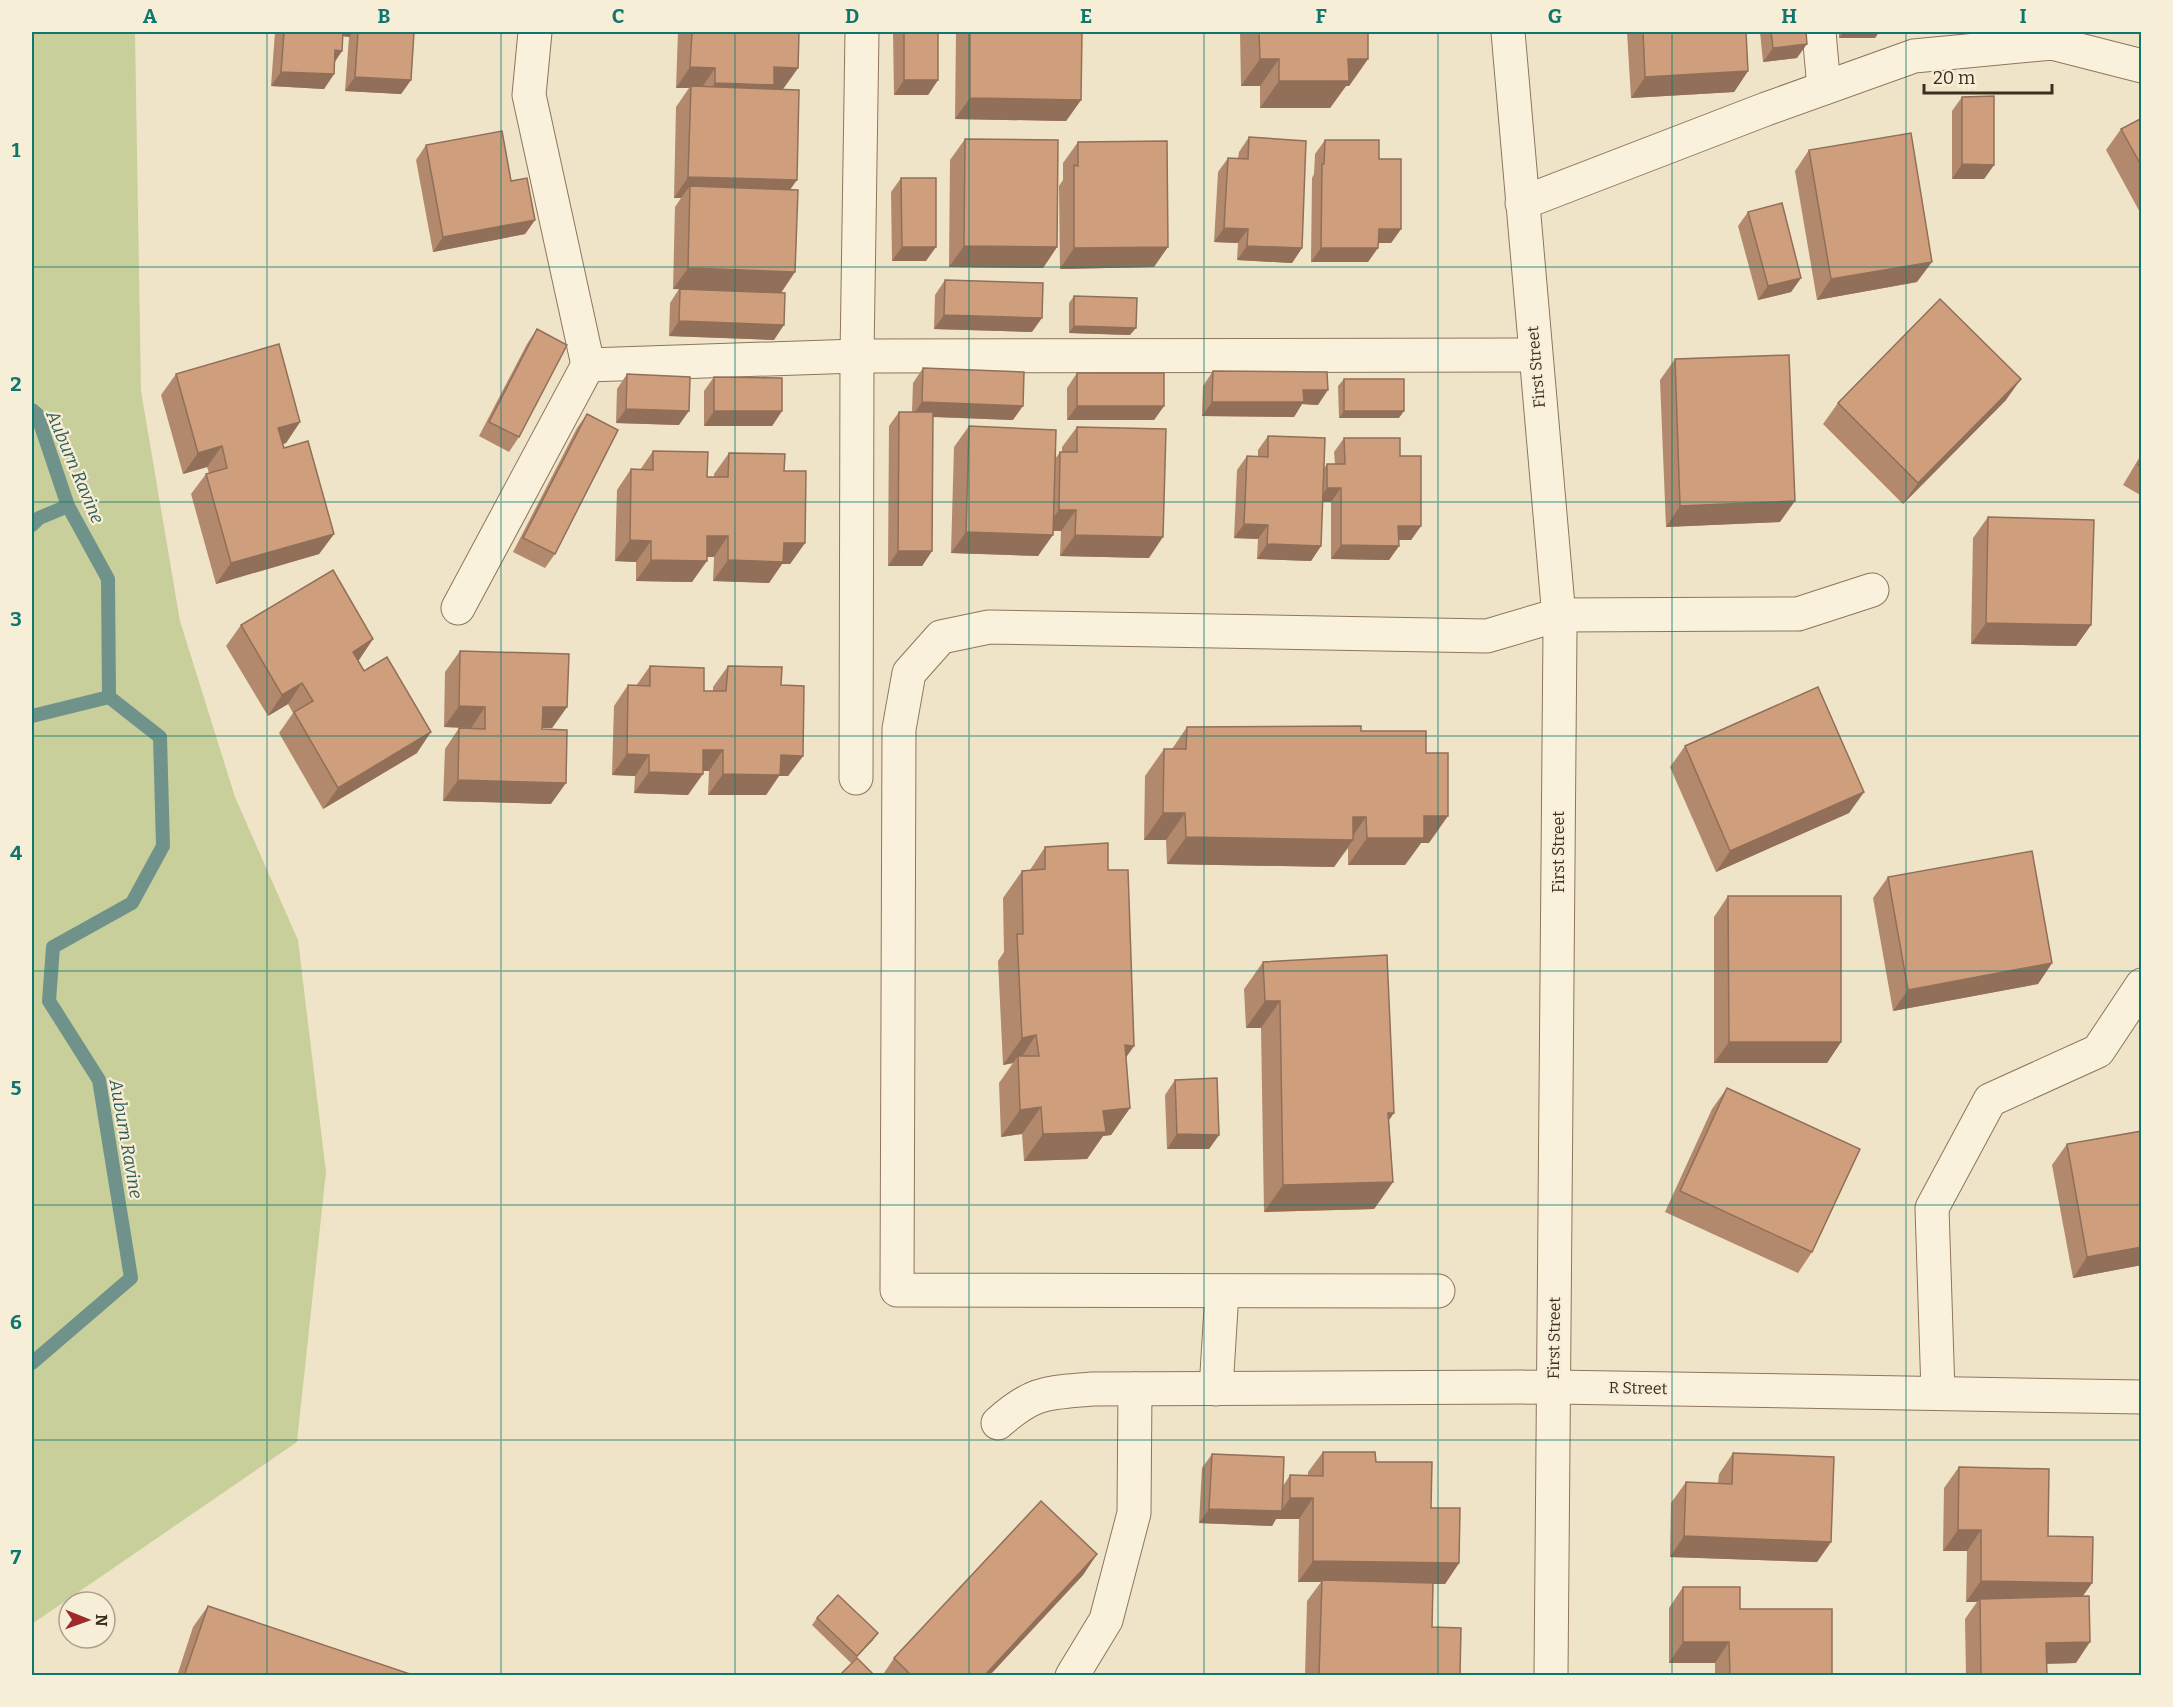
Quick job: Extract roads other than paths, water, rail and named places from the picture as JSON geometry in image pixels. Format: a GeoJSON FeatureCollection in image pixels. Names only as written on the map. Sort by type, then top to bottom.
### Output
{"type":"FeatureCollection","features":[{"type":"Feature","properties":{"kind":"street"},"geometry":{"type":"LineString","coordinates":[[458,608],[588,365],[529,95],[535,32]]}},
{"type":"Feature","properties":{"kind":"street"},"geometry":{"type":"LineString","coordinates":[[856,778],[856,356],[862,32]]}},
{"type":"Feature","properties":{"kind":"street","name":"First Street"},"geometry":{"type":"LineString","coordinates":[[1508,32],[1558,615],[1551,1676]]}},
{"type":"Feature","properties":{"kind":"street"},"geometry":{"type":"LineString","coordinates":[[1819,32],[1824,88]]}},
{"type":"Feature","properties":{"kind":"street"},"geometry":{"type":"LineString","coordinates":[[1522,203],[1914,56],[2052,43],[2142,66]]}},
{"type":"Feature","properties":{"kind":"street"},"geometry":{"type":"LineString","coordinates":[[588,365],[856,356],[1535,355]]}},
{"type":"Feature","properties":{"kind":"street"},"geometry":{"type":"LineString","coordinates":[[1438,1291],[897,1290],[899,729],[909,673],[941,637],[989,627],[1487,636],[1558,615],[1798,614],[1872,590]]}},
{"type":"Feature","properties":{"kind":"street"},"geometry":{"type":"LineString","coordinates":[[1938,1392],[1932,1209],[1990,1100],[2098,1051],[2142,985]]}},
{"type":"Feature","properties":{"kind":"street"},"geometry":{"type":"LineString","coordinates":[[1216,1389],[1222,1292]]}},
{"type":"Feature","properties":{"kind":"street","name":"R Street"},"geometry":{"type":"LineString","coordinates":[[998,1423],[1022,1402],[1049,1392],[1135,1389],[1554,1387],[2142,1397]]}},
{"type":"Feature","properties":{"kind":"street"},"geometry":{"type":"LineString","coordinates":[[1072,1676],[1106,1620],[1134,1513],[1135,1389]]}},
{"type":"Feature","properties":{"kind":"waterway","name":"Auburn Ravine"},"geometry":{"type":"LineString","coordinates":[[32,410],[37,414],[68,506],[108,579],[109,697],[160,737],[163,846],[132,903],[53,947],[49,1001],[99,1080],[131,1278],[32,1363]]}},
{"type":"Feature","properties":{"kind":"waterway"},"geometry":{"type":"LineString","coordinates":[[32,525],[39,518],[68,506]]}},
{"type":"Feature","properties":{"kind":"waterway"},"geometry":{"type":"LineString","coordinates":[[32,716],[109,697]]}}]}
